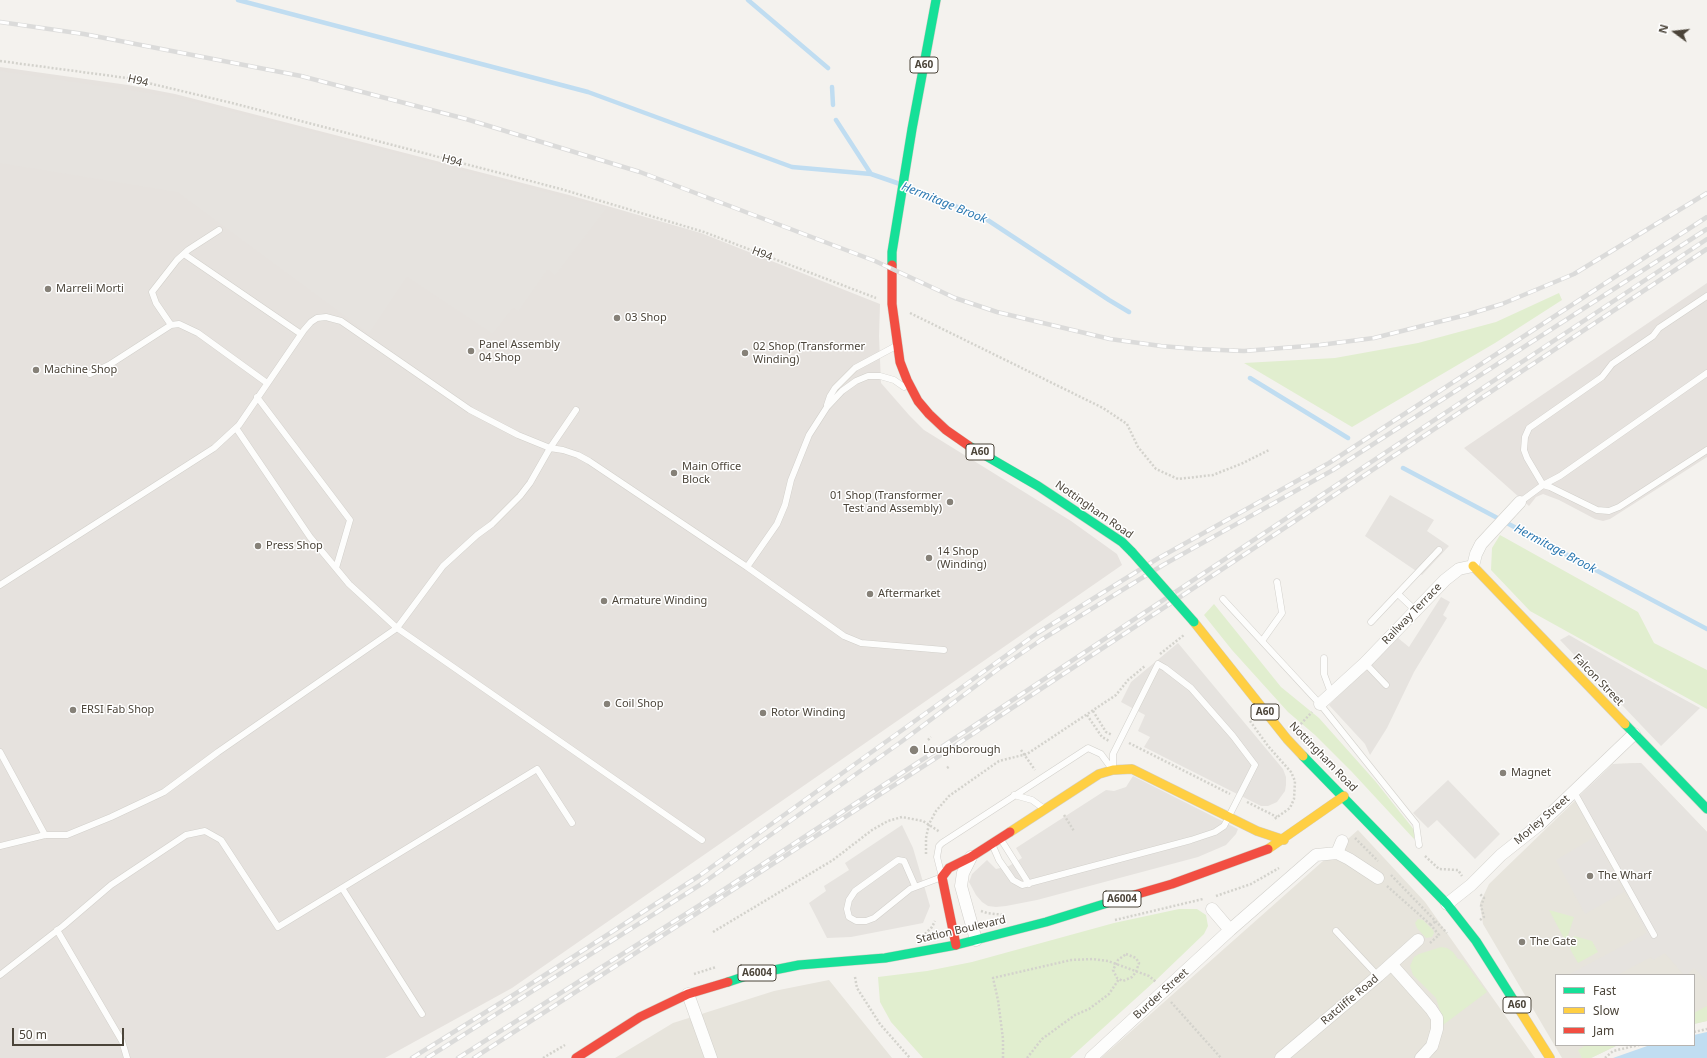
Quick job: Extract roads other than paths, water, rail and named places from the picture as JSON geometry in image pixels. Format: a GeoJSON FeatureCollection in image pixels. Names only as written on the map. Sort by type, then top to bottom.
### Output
{"type":"FeatureCollection","features":[{"type":"Feature","properties":{"kind":"main road","name":"Nottingham Road"},"geometry":{"type":"LineString","coordinates":[[936,0],[912,129],[892,252],[892,304],[897,346],[900,362],[915,395],[929,414],[946,430],[972,448],[1065,503],[1122,542],[1132,552],[1194,622],[1283,734],[1447,904],[1476,941],[1550,1058]]}},
{"type":"Feature","properties":{"kind":"main road","name":"Falcon Street"},"geometry":{"type":"LineString","coordinates":[[1473,566],[1594,688],[1616,711],[1634,734],[1707,809]]}},
{"type":"Feature","properties":{"kind":"main road"},"geometry":{"type":"LineString","coordinates":[[956,946],[942,877],[949,868],[992,844],[1099,774],[1113,770],[1132,769],[1257,831],[1284,840]]}},
{"type":"Feature","properties":{"kind":"main road","name":"Station Boulevard"},"geometry":{"type":"LineString","coordinates":[[576,1058],[640,1017],[688,994],[749,975],[799,965],[885,958],[956,946],[1046,922],[1172,884],[1269,849],[1284,840],[1344,796]]}},
{"type":"Feature","properties":{"kind":"street"},"geometry":{"type":"LineString","coordinates":[[1473,566],[1476,554],[1481,544],[1520,502]]}},
{"type":"Feature","properties":{"kind":"street","name":"Railway Terrace"},"geometry":{"type":"LineString","coordinates":[[1316,708],[1365,663],[1445,580],[1459,570],[1473,566]]}},
{"type":"Feature","properties":{"kind":"street","name":"Morley Street"},"geometry":{"type":"LineString","coordinates":[[1447,904],[1471,885],[1501,855],[1540,824],[1634,734]]}},
{"type":"Feature","properties":{"kind":"street"},"geometry":{"type":"LineString","coordinates":[[1342,840],[1337,853],[1350,859],[1378,878]]}},
{"type":"Feature","properties":{"kind":"street","name":"Burder Street"},"geometry":{"type":"LineString","coordinates":[[1091,1058],[1230,930],[1316,855],[1337,853]]}},
{"type":"Feature","properties":{"kind":"street"},"geometry":{"type":"LineString","coordinates":[[971,857],[963,873],[962,886],[976,940]]}},
{"type":"Feature","properties":{"kind":"street"},"geometry":{"type":"LineString","coordinates":[[1212,909],[1230,930]]}},
{"type":"Feature","properties":{"kind":"street","name":"Ratcliffe Road"},"geometry":{"type":"LineString","coordinates":[[1281,1058],[1392,965],[1418,940]]}},
{"type":"Feature","properties":{"kind":"street"},"geometry":{"type":"LineString","coordinates":[[1392,965],[1431,1008],[1437,1018],[1437,1029],[1432,1046],[1421,1058]]}},
{"type":"Feature","properties":{"kind":"street"},"geometry":{"type":"LineString","coordinates":[[688,994],[711,1058]]}},
{"type":"Feature","properties":{"kind":"lane"},"geometry":{"type":"LineString","coordinates":[[171,325],[156,302],[152,292],[166,272],[184,254],[218,230]]}},
{"type":"Feature","properties":{"kind":"lane"},"geometry":{"type":"LineString","coordinates":[[184,254],[301,334]]}},
{"type":"Feature","properties":{"kind":"lane"},"geometry":{"type":"LineString","coordinates":[[1707,296],[1659,328],[1653,336],[1612,364],[1602,377],[1529,428],[1525,437],[1524,450],[1543,485],[1597,510],[1609,511],[1619,507],[1707,450]]}},
{"type":"Feature","properties":{"kind":"lane"},"geometry":{"type":"LineString","coordinates":[[0,585],[214,448],[236,428],[301,334],[311,322],[317,318],[326,317],[341,320],[470,410],[518,435],[550,448],[563,450],[589,461],[746,566],[844,636],[861,643],[944,650]]}},
{"type":"Feature","properties":{"kind":"lane"},"geometry":{"type":"LineString","coordinates":[[90,374],[109,365],[171,325],[179,324],[198,333],[267,383]]}},
{"type":"Feature","properties":{"kind":"lane"},"geometry":{"type":"LineString","coordinates":[[827,407],[830,396],[835,388],[855,368],[897,346]]}},
{"type":"Feature","properties":{"kind":"lane"},"geometry":{"type":"LineString","coordinates":[[1520,502],[1543,485],[1560,476],[1707,373]]}},
{"type":"Feature","properties":{"kind":"lane"},"geometry":{"type":"LineString","coordinates":[[746,566],[780,517],[785,505],[791,480],[809,435],[827,407],[842,391],[856,380],[868,376],[880,376],[894,380],[915,395]]}},
{"type":"Feature","properties":{"kind":"lane"},"geometry":{"type":"LineString","coordinates":[[258,397],[350,520],[336,568]]}},
{"type":"Feature","properties":{"kind":"lane"},"geometry":{"type":"LineString","coordinates":[[0,846],[45,835],[67,834],[111,817],[164,792],[218,752],[397,628],[443,566],[477,535],[492,524],[520,496],[530,483],[550,448],[576,410]]}},
{"type":"Feature","properties":{"kind":"lane"},"geometry":{"type":"LineString","coordinates":[[236,428],[310,537],[349,584],[397,628],[702,840]]}},
{"type":"Feature","properties":{"kind":"lane"},"geometry":{"type":"LineString","coordinates":[[1371,622],[1438,550]]}},
{"type":"Feature","properties":{"kind":"lane"},"geometry":{"type":"LineString","coordinates":[[1262,641],[1282,613],[1277,582]]}},
{"type":"Feature","properties":{"kind":"lane"},"geometry":{"type":"LineString","coordinates":[[1398,594],[1415,610]]}},
{"type":"Feature","properties":{"kind":"lane"},"geometry":{"type":"LineString","coordinates":[[1223,599],[1262,641],[1316,708],[1416,824],[1419,845]]}},
{"type":"Feature","properties":{"kind":"lane"},"geometry":{"type":"LineString","coordinates":[[1324,658],[1324,674],[1331,693]]}},
{"type":"Feature","properties":{"kind":"lane"},"geometry":{"type":"LineString","coordinates":[[1365,663],[1386,685]]}},
{"type":"Feature","properties":{"kind":"lane"},"geometry":{"type":"LineString","coordinates":[[992,844],[999,860],[1012,880],[1022,885],[1191,840],[1221,828],[1230,817],[1254,768],[1254,763],[1233,736],[1195,694],[1165,668],[1158,664],[1113,754],[1113,770]]}},
{"type":"Feature","properties":{"kind":"lane"},"geometry":{"type":"LineString","coordinates":[[916,886],[904,861],[898,860],[855,891],[849,900],[847,910],[849,917],[856,921],[866,922],[874,918],[910,889],[942,877],[937,852],[939,846],[1014,795],[1088,748],[1101,754],[1113,770]]}},
{"type":"Feature","properties":{"kind":"lane"},"geometry":{"type":"LineString","coordinates":[[0,752],[45,835]]}},
{"type":"Feature","properties":{"kind":"lane"},"geometry":{"type":"LineString","coordinates":[[0,975],[111,885],[186,835],[205,831],[221,840],[278,927],[537,769],[572,823]]}},
{"type":"Feature","properties":{"kind":"lane"},"geometry":{"type":"LineString","coordinates":[[1574,792],[1654,935]]}},
{"type":"Feature","properties":{"kind":"lane"},"geometry":{"type":"LineString","coordinates":[[1014,795],[1032,800],[1044,809]]}},
{"type":"Feature","properties":{"kind":"lane"},"geometry":{"type":"LineString","coordinates":[[1000,838],[1029,884]]}},
{"type":"Feature","properties":{"kind":"lane"},"geometry":{"type":"LineString","coordinates":[[342,888],[422,1014]]}},
{"type":"Feature","properties":{"kind":"lane"},"geometry":{"type":"LineString","coordinates":[[57,930],[122,1041],[126,1058]]}},
{"type":"Feature","properties":{"kind":"lane"},"geometry":{"type":"LineString","coordinates":[[1336,931],[1378,976]]}},
{"type":"Feature","properties":{"kind":"water"},"geometry":{"type":"Polygon","coordinates":[[[1707,1032],[1707,1058],[1613,1058],[1647,1046],[1695,1046],[1695,1035],[1707,1032]]]}},
{"type":"Feature","properties":{"kind":"waterway"},"geometry":{"type":"LineString","coordinates":[[238,0],[588,92],[792,167],[871,174]]}},
{"type":"Feature","properties":{"kind":"waterway","name":"Hermitage Brook"},"geometry":{"type":"LineString","coordinates":[[748,0],[828,68]]}},
{"type":"Feature","properties":{"kind":"waterway","name":"Hermitage Brook"},"geometry":{"type":"LineString","coordinates":[[832,87],[833,105]]}},
{"type":"Feature","properties":{"kind":"waterway","name":"Hermitage Brook"},"geometry":{"type":"LineString","coordinates":[[836,120],[871,174],[900,184]]}},
{"type":"Feature","properties":{"kind":"waterway","name":"Hermitage Brook"},"geometry":{"type":"LineString","coordinates":[[907,187],[983,217],[1129,312]]}},
{"type":"Feature","properties":{"kind":"waterway","name":"Hermitage Brook"},"geometry":{"type":"LineString","coordinates":[[1250,378],[1348,438]]}},
{"type":"Feature","properties":{"kind":"waterway","name":"Hermitage Brook"},"geometry":{"type":"LineString","coordinates":[[1403,468],[1707,629]]}},
{"type":"Feature","properties":{"kind":"railway"},"geometry":{"type":"LineString","coordinates":[[0,22],[84,34],[301,76],[466,119],[640,172],[875,261],[955,298],[997,312],[1110,339],[1161,346],[1244,351],[1320,345],[1374,338],[1466,315],[1502,304],[1574,274],[1707,193]]}},
{"type":"Feature","properties":{"kind":"railway"},"geometry":{"type":"LineString","coordinates":[[412,1058],[699,876],[1036,634],[1157,559],[1329,463],[1707,217]]}},
{"type":"Feature","properties":{"kind":"railway"},"geometry":{"type":"LineString","coordinates":[[427,1058],[703,883],[901,742],[997,670],[1041,640],[1163,565],[1333,470],[1707,229]]}},
{"type":"Feature","properties":{"kind":"railway"},"geometry":{"type":"LineString","coordinates":[[458,1058],[711,898],[966,731],[1707,239]]}},
{"type":"Feature","properties":{"kind":"railway"},"geometry":{"type":"LineString","coordinates":[[474,1058],[953,747],[1707,249]]}},
{"type":"Feature","properties":{"kind":"place","name":"Marreli Morti"},"geometry":{"type":"Point","coordinates":[48,289]}},
{"type":"Feature","properties":{"kind":"place","name":"03 Shop"},"geometry":{"type":"Point","coordinates":[617,318]}},
{"type":"Feature","properties":{"kind":"place","name":"Panel Assembly 04 Shop"},"geometry":{"type":"Point","coordinates":[471,351]}},
{"type":"Feature","properties":{"kind":"place","name":"02 Shop (Transformer Winding)"},"geometry":{"type":"Point","coordinates":[745,353]}},
{"type":"Feature","properties":{"kind":"place","name":"Machine Shop"},"geometry":{"type":"Point","coordinates":[36,370]}},
{"type":"Feature","properties":{"kind":"place","name":"Main Office Block"},"geometry":{"type":"Point","coordinates":[674,473]}},
{"type":"Feature","properties":{"kind":"place","name":"01 Shop (Transformer Test and Assembly)"},"geometry":{"type":"Point","coordinates":[950,502]}},
{"type":"Feature","properties":{"kind":"place","name":"Press Shop"},"geometry":{"type":"Point","coordinates":[258,546]}},
{"type":"Feature","properties":{"kind":"place","name":"14 Shop (Winding)"},"geometry":{"type":"Point","coordinates":[929,558]}},
{"type":"Feature","properties":{"kind":"place","name":"Aftermarket"},"geometry":{"type":"Point","coordinates":[870,594]}},
{"type":"Feature","properties":{"kind":"place","name":"Armature Winding"},"geometry":{"type":"Point","coordinates":[604,601]}},
{"type":"Feature","properties":{"kind":"place","name":"Coil Shop"},"geometry":{"type":"Point","coordinates":[607,704]}},
{"type":"Feature","properties":{"kind":"place","name":"ERSI Fab Shop"},"geometry":{"type":"Point","coordinates":[73,710]}},
{"type":"Feature","properties":{"kind":"place","name":"Rotor Winding"},"geometry":{"type":"Point","coordinates":[763,713]}},
{"type":"Feature","properties":{"kind":"place","name":"Loughborough"},"geometry":{"type":"Point","coordinates":[914,750]}},
{"type":"Feature","properties":{"kind":"place","name":"Magnet"},"geometry":{"type":"Point","coordinates":[1503,773]}},
{"type":"Feature","properties":{"kind":"place","name":"The Wharf"},"geometry":{"type":"Point","coordinates":[1590,876]}},
{"type":"Feature","properties":{"kind":"place","name":"The Gate"},"geometry":{"type":"Point","coordinates":[1522,942]}}]}
